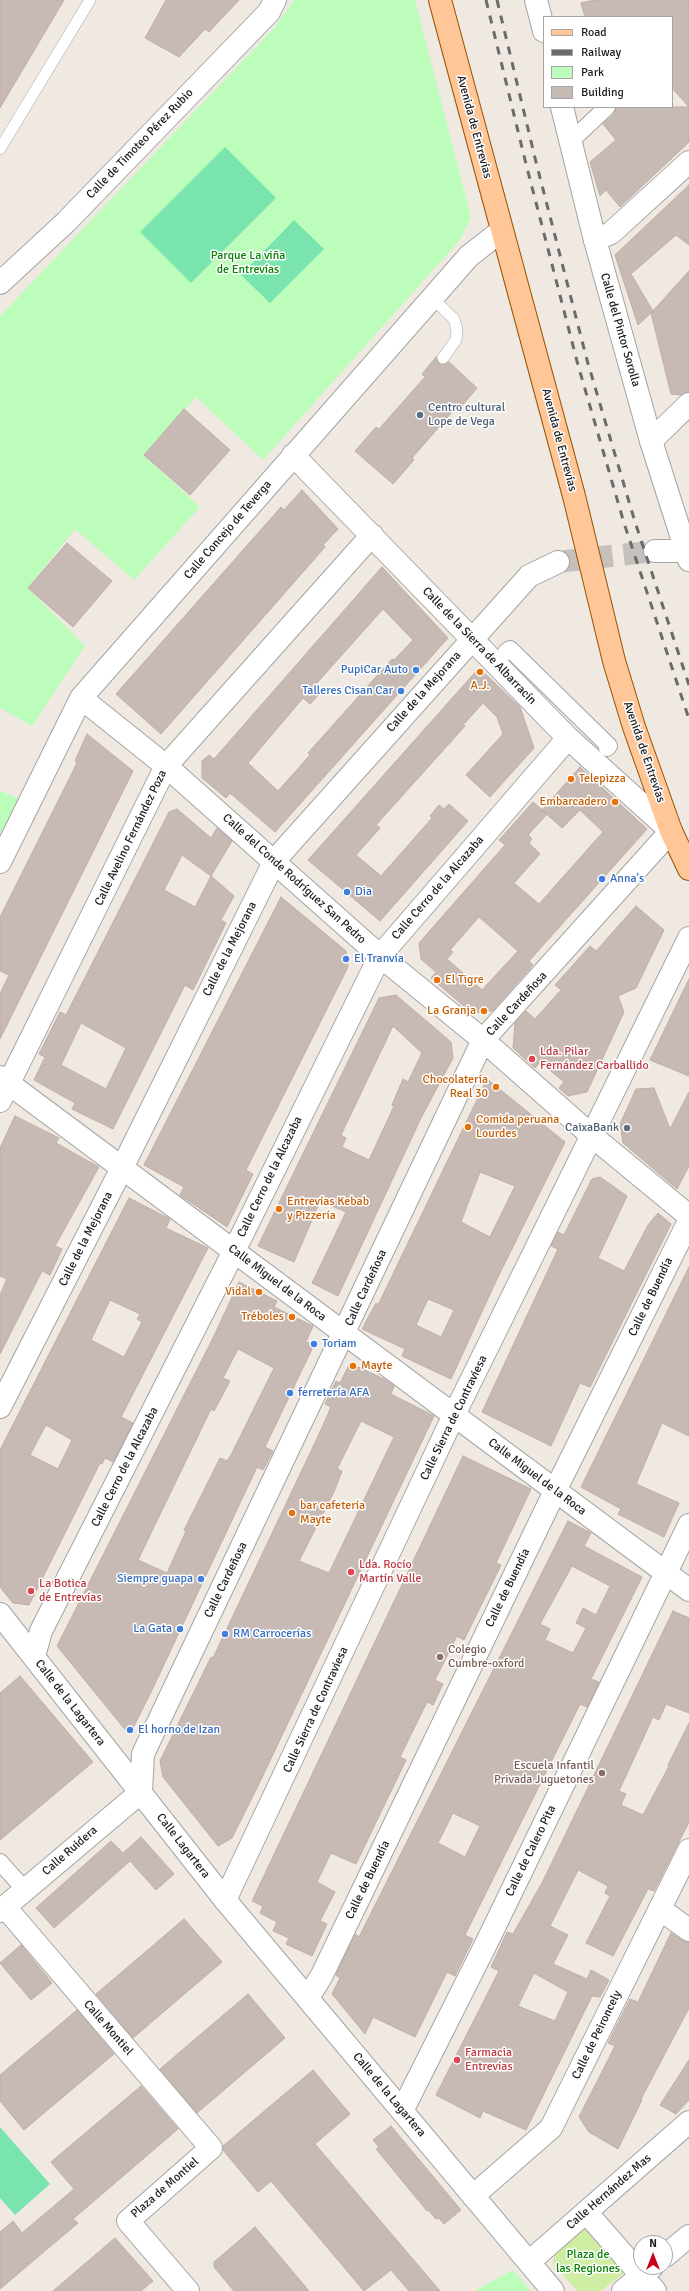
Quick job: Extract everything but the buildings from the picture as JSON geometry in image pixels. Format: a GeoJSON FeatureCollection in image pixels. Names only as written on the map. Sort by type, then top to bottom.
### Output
{"type":"FeatureCollection","features":[{"type":"Feature","properties":{"kind":"main road","name":"Avenida de Entrevías"},"geometry":{"type":"LineString","coordinates":[[440,2],[574,496],[614,661],[634,727],[671,831],[689,869]]}},
{"type":"Feature","properties":{"kind":"street","name":"Calle de Timoteo Pérez Rubio"},"geometry":{"type":"LineString","coordinates":[[0,283],[66,222],[269,12],[275,0]]}},
{"type":"Feature","properties":{"kind":"street"},"geometry":{"type":"LineString","coordinates":[[536,0],[543,28]]}},
{"type":"Feature","properties":{"kind":"street","name":"Calle del Pintor Sorolla"},"geometry":{"type":"LineString","coordinates":[[562,108],[595,240],[651,441],[687,556]]}},
{"type":"Feature","properties":{"kind":"street"},"geometry":{"type":"LineString","coordinates":[[571,141],[606,108]]}},
{"type":"Feature","properties":{"kind":"street"},"geometry":{"type":"LineString","coordinates":[[595,240],[611,233],[689,162]]}},
{"type":"Feature","properties":{"kind":"street","name":"Calle Concejo de Teverga"},"geometry":{"type":"LineString","coordinates":[[0,862],[81,698],[469,256],[501,231]]}},
{"type":"Feature","properties":{"kind":"street"},"geometry":{"type":"LineString","coordinates":[[651,441],[689,404]]}},
{"type":"Feature","properties":{"kind":"street","name":"Calle de la Sierra de Albarracín"},"geometry":{"type":"LineString","coordinates":[[293,455],[473,638],[568,738],[671,831]]}},
{"type":"Feature","properties":{"kind":"street","name":"Calle Avelino Fernández Poza"},"geometry":{"type":"LineString","coordinates":[[3,1087],[166,766],[372,535]]}},
{"type":"Feature","properties":{"kind":"street"},"geometry":{"type":"LineString","coordinates":[[655,551],[687,556]]}},
{"type":"Feature","properties":{"kind":"street","name":"Calle de la Mejorana"},"geometry":{"type":"LineString","coordinates":[[0,1407],[122,1168],[275,860],[529,576],[558,562]]}},
{"type":"Feature","properties":{"kind":"street"},"geometry":{"type":"LineString","coordinates":[[506,652],[510,649],[609,746],[607,748]]}},
{"type":"Feature","properties":{"kind":"street","name":"Calle del Conde Rodríguez San Pedro"},"geometry":{"type":"LineString","coordinates":[[81,698],[166,766],[275,860],[380,956],[484,1040],[592,1136],[689,1216]]}},
{"type":"Feature","properties":{"kind":"street","name":"Calle Cerro de la Alcazaba"},"geometry":{"type":"LineString","coordinates":[[34,1656],[41,1631],[234,1251],[380,956],[568,738]]}},
{"type":"Feature","properties":{"kind":"street","name":"Calle Cardeñosa"},"geometry":{"type":"LineString","coordinates":[[141,1792],[143,1754],[484,1040],[671,831]]}},
{"type":"Feature","properties":{"kind":"street","name":"Calle Sierra de Contraviesa"},"geometry":{"type":"LineString","coordinates":[[225,1900],[454,1415],[689,938]]}},
{"type":"Feature","properties":{"kind":"street","name":"Calle Miguel de la Roca"},"geometry":{"type":"LineString","coordinates":[[3,1087],[122,1168],[689,1590]]}},
{"type":"Feature","properties":{"kind":"street","name":"Calle de Buendía"},"geometry":{"type":"LineString","coordinates":[[308,1998],[322,1975],[555,1490],[689,1221]]}},
{"type":"Feature","properties":{"kind":"street","name":"Calle de Calero Pita"},"geometry":{"type":"LineString","coordinates":[[402,2111],[488,1942],[689,1525]]}},
{"type":"Feature","properties":{"kind":"street","name":"Calle de la Lagartera"},"geometry":{"type":"LineString","coordinates":[[0,1614],[141,1792]]}},
{"type":"Feature","properties":{"kind":"street","name":"Calle Ruidera"},"geometry":{"type":"LineString","coordinates":[[2,1909],[141,1792]]}},
{"type":"Feature","properties":{"kind":"street","name":"Calle Lagartera"},"geometry":{"type":"LineString","coordinates":[[141,1792],[225,1900]]}},
{"type":"Feature","properties":{"kind":"street","name":"Calle de Peironcely"},"geometry":{"type":"LineString","coordinates":[[473,2196],[551,2128],[689,1850]]}},
{"type":"Feature","properties":{"kind":"street"},"geometry":{"type":"LineString","coordinates":[[0,1862],[25,1890]]}},
{"type":"Feature","properties":{"kind":"street","name":"Calle de la Lagartera"},"geometry":{"type":"LineString","coordinates":[[225,1900],[553,2291]]}},
{"type":"Feature","properties":{"kind":"street","name":"Calle Montiel"},"geometry":{"type":"LineString","coordinates":[[2,1909],[211,2148]]}},
{"type":"Feature","properties":{"kind":"street"},"geometry":{"type":"LineString","coordinates":[[660,1909],[689,1930]]}},
{"type":"Feature","properties":{"kind":"street","name":"Calle Hernández Mas"},"geometry":{"type":"LineString","coordinates":[[529,2262],[689,2122]]}},
{"type":"Feature","properties":{"kind":"street","name":"Plaza de Montiel"},"geometry":{"type":"LineString","coordinates":[[185,2288],[128,2221],[211,2148]]}},
{"type":"Feature","properties":{"kind":"street"},"geometry":{"type":"LineString","coordinates":[[586,2212],[649,2278],[623,2291]]}},
{"type":"Feature","properties":{"kind":"street"},"geometry":{"type":"LineString","coordinates":[[673,2249],[689,2236]]}},
{"type":"Feature","properties":{"kind":"lane"},"geometry":{"type":"LineString","coordinates":[[0,149],[90,0]]}},
{"type":"Feature","properties":{"kind":"lane"},"geometry":{"type":"LineString","coordinates":[[432,298],[454,319],[458,330],[456,340],[443,358]]}},
{"type":"Feature","properties":{"kind":"green space","name":"Parque La viña de Entrevías"},"geometry":{"type":"Polygon","coordinates":[[[294,0],[415,0],[471,217],[460,240],[263,460],[196,397],[144,455],[200,507],[134,580],[75,529],[28,588],[85,646],[32,726],[0,708],[0,316],[275,27],[294,0]]]}},
{"type":"Feature","properties":{"kind":"green space"},"geometry":{"type":"Polygon","coordinates":[[[225,147],[276,198],[191,283],[140,232],[225,147]]]}},
{"type":"Feature","properties":{"kind":"green space"},"geometry":{"type":"Polygon","coordinates":[[[294,220],[324,249],[270,303],[241,275],[294,220]]]}},
{"type":"Feature","properties":{"kind":"green space"},"geometry":{"type":"Polygon","coordinates":[[[0,791],[29,803],[0,857],[0,791]]]}},
{"type":"Feature","properties":{"kind":"green space"},"geometry":{"type":"Polygon","coordinates":[[[0,2127],[50,2184],[15,2215],[0,2198],[0,2127]]]}},
{"type":"Feature","properties":{"kind":"green space","name":"Plaza de las Regiones"},"geometry":{"type":"Polygon","coordinates":[[[586,2226],[626,2265],[624,2273],[601,2291],[577,2291],[553,2264],[555,2251],[586,2226]]]}},
{"type":"Feature","properties":{"kind":"green space"},"geometry":{"type":"Polygon","coordinates":[[[513,2270],[531,2291],[474,2291],[513,2270]]]}},
{"type":"Feature","properties":{"kind":"tunnel"},"geometry":{"type":"LineString","coordinates":[[558,562],[655,551]]}},
{"type":"Feature","properties":{"kind":"railway"},"geometry":{"type":"LineString","coordinates":[[486,0],[526,164],[578,365],[624,523],[689,719]]}},
{"type":"Feature","properties":{"kind":"railway"},"geometry":{"type":"LineString","coordinates":[[497,0],[536,162],[587,360],[635,522],[689,685]]}},
{"type":"Feature","properties":{"kind":"place","name":"Centro cultural Lope de Vega"},"geometry":{"type":"Point","coordinates":[420,415]}},
{"type":"Feature","properties":{"kind":"place","name":"PupiCar Auto"},"geometry":{"type":"Point","coordinates":[416,670]}},
{"type":"Feature","properties":{"kind":"place","name":"A.J."},"geometry":{"type":"Point","coordinates":[480,672]}},
{"type":"Feature","properties":{"kind":"place","name":"Talleres Cisan Car"},"geometry":{"type":"Point","coordinates":[401,691]}},
{"type":"Feature","properties":{"kind":"place","name":"Telepizza"},"geometry":{"type":"Point","coordinates":[571,779]}},
{"type":"Feature","properties":{"kind":"place","name":"Embarcadero"},"geometry":{"type":"Point","coordinates":[615,802]}},
{"type":"Feature","properties":{"kind":"place","name":"Anna's"},"geometry":{"type":"Point","coordinates":[602,879]}},
{"type":"Feature","properties":{"kind":"place","name":"Dia"},"geometry":{"type":"Point","coordinates":[347,892]}},
{"type":"Feature","properties":{"kind":"place","name":"El Tranvía"},"geometry":{"type":"Point","coordinates":[346,959]}},
{"type":"Feature","properties":{"kind":"place","name":"El Tigre"},"geometry":{"type":"Point","coordinates":[437,980]}},
{"type":"Feature","properties":{"kind":"place","name":"La Granja"},"geometry":{"type":"Point","coordinates":[484,1011]}},
{"type":"Feature","properties":{"kind":"place","name":"Lda. Pilar Fernández Carballido"},"geometry":{"type":"Point","coordinates":[532,1059]}},
{"type":"Feature","properties":{"kind":"place","name":"Chocolatería Real 30"},"geometry":{"type":"Point","coordinates":[496,1087]}},
{"type":"Feature","properties":{"kind":"place","name":"Comida peruana Lourdes"},"geometry":{"type":"Point","coordinates":[468,1127]}},
{"type":"Feature","properties":{"kind":"place","name":"CaixaBank"},"geometry":{"type":"Point","coordinates":[627,1128]}},
{"type":"Feature","properties":{"kind":"place","name":"Entrevías Kebab y Pizzería"},"geometry":{"type":"Point","coordinates":[279,1209]}},
{"type":"Feature","properties":{"kind":"place","name":"Vidal"},"geometry":{"type":"Point","coordinates":[259,1292]}},
{"type":"Feature","properties":{"kind":"place","name":"Tréboles"},"geometry":{"type":"Point","coordinates":[292,1317]}},
{"type":"Feature","properties":{"kind":"place","name":"Toriam"},"geometry":{"type":"Point","coordinates":[314,1344]}},
{"type":"Feature","properties":{"kind":"place","name":"Mayte"},"geometry":{"type":"Point","coordinates":[353,1366]}},
{"type":"Feature","properties":{"kind":"place","name":"ferretería AFA"},"geometry":{"type":"Point","coordinates":[290,1393]}},
{"type":"Feature","properties":{"kind":"place","name":"bar cafetería Mayte"},"geometry":{"type":"Point","coordinates":[292,1513]}},
{"type":"Feature","properties":{"kind":"place","name":"Lda. Rocío Martín Valle"},"geometry":{"type":"Point","coordinates":[351,1572]}},
{"type":"Feature","properties":{"kind":"place","name":"Siempre guapa"},"geometry":{"type":"Point","coordinates":[201,1579]}},
{"type":"Feature","properties":{"kind":"place","name":"La Botica de Entrevías"},"geometry":{"type":"Point","coordinates":[31,1591]}},
{"type":"Feature","properties":{"kind":"place","name":"La Gata"},"geometry":{"type":"Point","coordinates":[180,1629]}},
{"type":"Feature","properties":{"kind":"place","name":"RM Carrocerías"},"geometry":{"type":"Point","coordinates":[225,1634]}},
{"type":"Feature","properties":{"kind":"place","name":"Colegio Cumbre-oxford"},"geometry":{"type":"Point","coordinates":[440,1657]}},
{"type":"Feature","properties":{"kind":"place","name":"El horno de Izan"},"geometry":{"type":"Point","coordinates":[130,1730]}},
{"type":"Feature","properties":{"kind":"place","name":"Escuela Infantil Privada Juguetones"},"geometry":{"type":"Point","coordinates":[602,1773]}},
{"type":"Feature","properties":{"kind":"place","name":"Farmacia Entrevías"},"geometry":{"type":"Point","coordinates":[457,2060]}}]}
